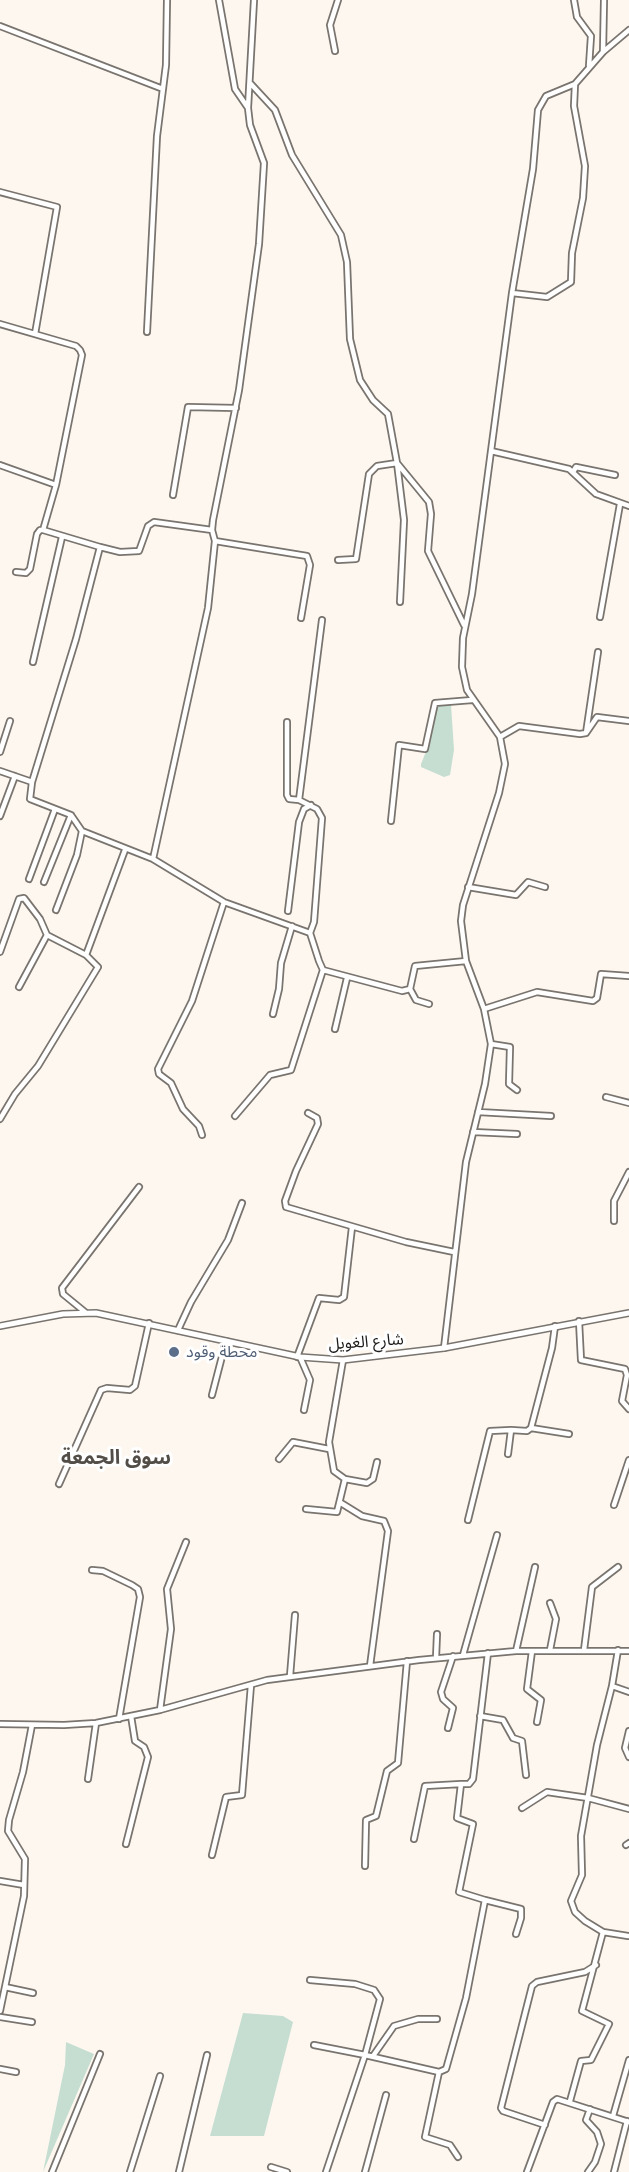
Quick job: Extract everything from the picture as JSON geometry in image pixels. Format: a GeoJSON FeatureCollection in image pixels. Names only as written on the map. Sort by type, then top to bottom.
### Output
{"type":"FeatureCollection","features":[{"type":"Feature","properties":{"kind":"street"},"geometry":{"type":"LineString","coordinates":[[147,332],[157,136],[164,89],[167,0]]}},
{"type":"Feature","properties":{"kind":"street"},"geometry":{"type":"LineString","coordinates":[[219,0],[234,89],[248,108]]}},
{"type":"Feature","properties":{"kind":"street"},"geometry":{"type":"LineString","coordinates":[[153,859],[208,608],[215,541],[212,530],[236,408],[260,244],[264,163],[250,125],[248,108],[254,0]]}},
{"type":"Feature","properties":{"kind":"street"},"geometry":{"type":"LineString","coordinates":[[335,51],[330,25],[338,0]]}},
{"type":"Feature","properties":{"kind":"street"},"geometry":{"type":"LineString","coordinates":[[574,0],[577,17],[591,36],[588,68]]}},
{"type":"Feature","properties":{"kind":"street"},"geometry":{"type":"LineString","coordinates":[[603,52],[604,0]]}},
{"type":"Feature","properties":{"kind":"street"},"geometry":{"type":"LineString","coordinates":[[0,26],[164,89]]}},
{"type":"Feature","properties":{"kind":"street"},"geometry":{"type":"LineString","coordinates":[[444,1348],[454,1252],[473,1132],[491,1044],[484,1009],[466,961],[460,931],[468,887],[503,779],[505,753],[500,737],[472,700],[463,678],[461,651],[472,594],[512,293],[533,169],[538,110],[546,96],[575,84],[603,52],[629,30]]}},
{"type":"Feature","properties":{"kind":"street"},"geometry":{"type":"LineString","coordinates":[[250,83],[274,110],[292,155],[341,235],[347,262],[348,317],[354,358],[366,391],[387,414],[397,463],[404,520],[400,602]]}},
{"type":"Feature","properties":{"kind":"street"},"geometry":{"type":"LineString","coordinates":[[512,293],[547,297],[571,282],[572,253],[583,198],[585,166],[575,116],[575,84]]}},
{"type":"Feature","properties":{"kind":"street"},"geometry":{"type":"LineString","coordinates":[[0,192],[57,207],[35,334]]}},
{"type":"Feature","properties":{"kind":"street"},"geometry":{"type":"LineString","coordinates":[[0,324],[76,346],[82,355],[56,485],[43,530],[40,530],[38,534],[30,569],[26,573],[16,572]]}},
{"type":"Feature","properties":{"kind":"street"},"geometry":{"type":"LineString","coordinates":[[173,495],[188,407],[236,408]]}},
{"type":"Feature","properties":{"kind":"street"},"geometry":{"type":"LineString","coordinates":[[491,451],[564,467],[573,472],[596,494],[629,506]]}},
{"type":"Feature","properties":{"kind":"street"},"geometry":{"type":"LineString","coordinates":[[338,560],[356,559],[369,474],[377,466],[397,463]]}},
{"type":"Feature","properties":{"kind":"street"},"geometry":{"type":"LineString","coordinates":[[397,463],[429,502],[431,514],[428,550],[465,626]]}},
{"type":"Feature","properties":{"kind":"street"},"geometry":{"type":"LineString","coordinates":[[0,465],[56,485]]}},
{"type":"Feature","properties":{"kind":"street"},"geometry":{"type":"LineString","coordinates":[[573,472],[576,467],[615,475]]}},
{"type":"Feature","properties":{"kind":"street"},"geometry":{"type":"LineString","coordinates":[[600,617],[620,504]]}},
{"type":"Feature","properties":{"kind":"street"},"geometry":{"type":"LineString","coordinates":[[43,530],[120,552],[139,551],[148,526],[154,522],[212,530]]}},
{"type":"Feature","properties":{"kind":"street"},"geometry":{"type":"LineString","coordinates":[[33,662],[63,537]]}},
{"type":"Feature","properties":{"kind":"street"},"geometry":{"type":"LineString","coordinates":[[215,541],[307,556],[310,565],[301,618]]}},
{"type":"Feature","properties":{"kind":"street"},"geometry":{"type":"LineString","coordinates":[[100,547],[76,639],[32,782],[30,799],[71,815],[82,831],[125,850],[153,859],[224,902],[310,933]]}},
{"type":"Feature","properties":{"kind":"street"},"geometry":{"type":"LineString","coordinates":[[299,800],[322,620]]}},
{"type":"Feature","properties":{"kind":"street"},"geometry":{"type":"LineString","coordinates":[[586,733],[598,652]]}},
{"type":"Feature","properties":{"kind":"street"},"geometry":{"type":"LineString","coordinates":[[391,821],[399,745],[425,749],[435,703],[472,700]]}},
{"type":"Feature","properties":{"kind":"street"},"geometry":{"type":"LineString","coordinates":[[500,737],[519,726],[575,735],[586,733],[597,717],[629,721]]}},
{"type":"Feature","properties":{"kind":"street"},"geometry":{"type":"LineString","coordinates":[[0,752],[10,721]]}},
{"type":"Feature","properties":{"kind":"street"},"geometry":{"type":"LineString","coordinates":[[235,1116],[270,1075],[291,1070],[323,970],[310,933],[315,913],[322,818],[321,813],[311,806],[299,800],[289,799],[287,795],[287,722]]}},
{"type":"Feature","properties":{"kind":"street"},"geometry":{"type":"LineString","coordinates":[[0,771],[32,782]]}},
{"type":"Feature","properties":{"kind":"street"},"geometry":{"type":"LineString","coordinates":[[0,816],[15,776]]}},
{"type":"Feature","properties":{"kind":"street"},"geometry":{"type":"LineString","coordinates":[[288,911],[299,822],[304,809],[311,806]]}},
{"type":"Feature","properties":{"kind":"street"},"geometry":{"type":"LineString","coordinates":[[29,879],[55,809]]}},
{"type":"Feature","properties":{"kind":"street"},"geometry":{"type":"LineString","coordinates":[[44,882],[71,815]]}},
{"type":"Feature","properties":{"kind":"street"},"geometry":{"type":"LineString","coordinates":[[56,910],[77,855],[82,831]]}},
{"type":"Feature","properties":{"kind":"street"},"geometry":{"type":"LineString","coordinates":[[86,955],[125,850]]}},
{"type":"Feature","properties":{"kind":"street"},"geometry":{"type":"LineString","coordinates":[[468,887],[516,895],[528,882],[545,887]]}},
{"type":"Feature","properties":{"kind":"street"},"geometry":{"type":"LineString","coordinates":[[0,952],[22,898],[34,910],[47,935],[86,955],[97,964],[98,970],[55,1034],[38,1066],[15,1094],[0,1119]]}},
{"type":"Feature","properties":{"kind":"street"},"geometry":{"type":"LineString","coordinates":[[202,1135],[199,1126],[183,1109],[171,1083],[159,1074],[158,1069],[192,1001],[224,902]]}},
{"type":"Feature","properties":{"kind":"street"},"geometry":{"type":"LineString","coordinates":[[273,1014],[279,989],[281,963],[292,926]]}},
{"type":"Feature","properties":{"kind":"street"},"geometry":{"type":"LineString","coordinates":[[18,987],[47,935]]}},
{"type":"Feature","properties":{"kind":"street"},"geometry":{"type":"LineString","coordinates":[[429,1004],[416,1000],[410,989],[415,966],[466,961]]}},
{"type":"Feature","properties":{"kind":"street"},"geometry":{"type":"LineString","coordinates":[[323,970],[396,990],[410,989]]}},
{"type":"Feature","properties":{"kind":"street"},"geometry":{"type":"LineString","coordinates":[[484,1009],[537,992],[593,1001],[597,998],[601,974],[629,976]]}},
{"type":"Feature","properties":{"kind":"street"},"geometry":{"type":"LineString","coordinates":[[335,1029],[347,978]]}},
{"type":"Feature","properties":{"kind":"street"},"geometry":{"type":"LineString","coordinates":[[491,1044],[510,1047],[509,1084],[517,1090]]}},
{"type":"Feature","properties":{"kind":"street"},"geometry":{"type":"LineString","coordinates":[[606,1096],[629,1103]]}},
{"type":"Feature","properties":{"kind":"street"},"geometry":{"type":"LineString","coordinates":[[478,1112],[551,1116]]}},
{"type":"Feature","properties":{"kind":"street"},"geometry":{"type":"LineString","coordinates":[[308,1113],[317,1118],[318,1124],[302,1156],[285,1204],[289,1208],[352,1227],[454,1252]]}},
{"type":"Feature","properties":{"kind":"street"},"geometry":{"type":"LineString","coordinates":[[473,1132],[517,1134]]}},
{"type":"Feature","properties":{"kind":"street"},"geometry":{"type":"LineString","coordinates":[[614,1221],[614,1201],[629,1172]]}},
{"type":"Feature","properties":{"kind":"street"},"geometry":{"type":"LineString","coordinates":[[85,1312],[63,1294],[62,1288],[139,1187]]}},
{"type":"Feature","properties":{"kind":"street"},"geometry":{"type":"LineString","coordinates":[[178,1330],[191,1302],[228,1240],[242,1203]]}},
{"type":"Feature","properties":{"kind":"street"},"geometry":{"type":"LineString","coordinates":[[304,1410],[310,1380],[299,1357],[319,1298],[339,1300],[344,1297],[352,1227]]}},
{"type":"Feature","properties":{"kind":"street","name":"شارع الغويل"},"geometry":{"type":"LineString","coordinates":[[0,1326],[85,1312],[149,1323],[299,1357],[343,1360],[444,1348],[629,1313]]}},
{"type":"Feature","properties":{"kind":"street"},"geometry":{"type":"LineString","coordinates":[[579,1321],[581,1360],[625,1369],[627,1375],[622,1401],[629,1409]]}},
{"type":"Feature","properties":{"kind":"street"},"geometry":{"type":"LineString","coordinates":[[59,1484],[101,1390],[107,1388],[130,1390],[135,1386],[149,1323]]}},
{"type":"Feature","properties":{"kind":"street"},"geometry":{"type":"LineString","coordinates":[[531,1428],[552,1348],[555,1326]]}},
{"type":"Feature","properties":{"kind":"street"},"geometry":{"type":"LineString","coordinates":[[213,1395],[226,1341]]}},
{"type":"Feature","properties":{"kind":"street"},"geometry":{"type":"LineString","coordinates":[[343,1360],[329,1449],[334,1471],[345,1479],[371,1482],[377,1462]]}},
{"type":"Feature","properties":{"kind":"street"},"geometry":{"type":"LineString","coordinates":[[468,1520],[490,1431],[527,1431],[531,1428],[570,1434]]}},
{"type":"Feature","properties":{"kind":"street"},"geometry":{"type":"LineString","coordinates":[[508,1454],[511,1430]]}},
{"type":"Feature","properties":{"kind":"street"},"geometry":{"type":"LineString","coordinates":[[279,1459],[293,1442],[329,1449]]}},
{"type":"Feature","properties":{"kind":"street"},"geometry":{"type":"LineString","coordinates":[[614,1505],[629,1460]]}},
{"type":"Feature","properties":{"kind":"street"},"geometry":{"type":"LineString","coordinates":[[306,1509],[334,1513],[339,1510],[345,1479]]}},
{"type":"Feature","properties":{"kind":"street"},"geometry":{"type":"LineString","coordinates":[[341,1503],[362,1516],[384,1521],[388,1532],[370,1666]]}},
{"type":"Feature","properties":{"kind":"street"},"geometry":{"type":"LineString","coordinates":[[464,1655],[497,1535]]}},
{"type":"Feature","properties":{"kind":"street"},"geometry":{"type":"LineString","coordinates":[[160,1710],[171,1629],[167,1589],[186,1542]]}},
{"type":"Feature","properties":{"kind":"street"},"geometry":{"type":"LineString","coordinates":[[516,1651],[536,1567]]}},
{"type":"Feature","properties":{"kind":"street"},"geometry":{"type":"LineString","coordinates":[[584,1650],[592,1587],[618,1567]]}},
{"type":"Feature","properties":{"kind":"street"},"geometry":{"type":"LineString","coordinates":[[92,1570],[103,1571],[132,1585],[138,1589],[140,1597],[119,1719]]}},
{"type":"Feature","properties":{"kind":"street"},"geometry":{"type":"LineString","coordinates":[[550,1603],[556,1619],[550,1650]]}},
{"type":"Feature","properties":{"kind":"street"},"geometry":{"type":"LineString","coordinates":[[290,1676],[296,1614]]}},
{"type":"Feature","properties":{"kind":"street"},"geometry":{"type":"LineString","coordinates":[[436,1634],[436,1658]]}},
{"type":"Feature","properties":{"kind":"street"},"geometry":{"type":"LineString","coordinates":[[618,1650],[612,1686],[597,1745],[581,1836],[582,1875],[572,1904],[585,1921],[603,1932],[629,1935]]}},
{"type":"Feature","properties":{"kind":"street"},"geometry":{"type":"LineString","coordinates":[[0,1724],[96,1723],[160,1710],[290,1676],[407,1661],[516,1651],[629,1651]]}},
{"type":"Feature","properties":{"kind":"street"},"geometry":{"type":"LineString","coordinates":[[532,1651],[527,1689],[541,1700],[537,1722]]}},
{"type":"Feature","properties":{"kind":"street"},"geometry":{"type":"LineString","coordinates":[[414,1839],[425,1786],[469,1784],[473,1779],[488,1653]]}},
{"type":"Feature","properties":{"kind":"street"},"geometry":{"type":"LineString","coordinates":[[448,1728],[453,1708],[443,1699],[441,1692],[453,1656]]}},
{"type":"Feature","properties":{"kind":"street"},"geometry":{"type":"LineString","coordinates":[[365,1866],[366,1820],[376,1816],[387,1771],[398,1762],[407,1661]]}},
{"type":"Feature","properties":{"kind":"street"},"geometry":{"type":"LineString","coordinates":[[212,1855],[226,1797],[242,1795],[251,1685]]}},
{"type":"Feature","properties":{"kind":"street"},"geometry":{"type":"LineString","coordinates":[[612,1686],[629,1692]]}},
{"type":"Feature","properties":{"kind":"street"},"geometry":{"type":"LineString","coordinates":[[126,1844],[148,1757],[144,1747],[135,1741],[131,1716]]}},
{"type":"Feature","properties":{"kind":"street"},"geometry":{"type":"LineString","coordinates":[[480,1716],[503,1720],[513,1738],[522,1741],[526,1775]]}},
{"type":"Feature","properties":{"kind":"street"},"geometry":{"type":"LineString","coordinates":[[88,1779],[96,1723]]}},
{"type":"Feature","properties":{"kind":"street"},"geometry":{"type":"LineString","coordinates":[[0,2011],[24,1885],[25,1859],[8,1831],[9,1820],[23,1772],[32,1725]]}},
{"type":"Feature","properties":{"kind":"street"},"geometry":{"type":"LineString","coordinates":[[629,1731],[625,1748],[629,1757]]}},
{"type":"Feature","properties":{"kind":"street"},"geometry":{"type":"LineString","coordinates":[[461,1784],[457,1818],[473,1824],[459,1891],[520,1909],[521,1918],[516,1934]]}},
{"type":"Feature","properties":{"kind":"street"},"geometry":{"type":"LineString","coordinates":[[522,1808],[547,1792],[588,1798],[629,1809]]}},
{"type":"Feature","properties":{"kind":"street"},"geometry":{"type":"LineString","coordinates":[[0,1881],[24,1885]]}},
{"type":"Feature","properties":{"kind":"street"},"geometry":{"type":"LineString","coordinates":[[314,2045],[439,2072],[445,2070],[461,2017],[485,1900]]}},
{"type":"Feature","properties":{"kind":"street"},"geometry":{"type":"LineString","coordinates":[[570,2101],[580,2061],[591,2060],[609,2024],[582,2011],[603,1932]]}},
{"type":"Feature","properties":{"kind":"street"},"geometry":{"type":"LineString","coordinates":[[545,2124],[503,2111],[501,2108],[532,1986],[537,1982],[585,1972],[596,1965]]}},
{"type":"Feature","properties":{"kind":"street"},"geometry":{"type":"LineString","coordinates":[[309,1980],[345,1982],[377,1993],[380,1999],[366,2055],[326,2172]]}},
{"type":"Feature","properties":{"kind":"street"},"geometry":{"type":"LineString","coordinates":[[5,1987],[33,1993]]}},
{"type":"Feature","properties":{"kind":"street"},"geometry":{"type":"LineString","coordinates":[[0,2017],[32,2022]]}},
{"type":"Feature","properties":{"kind":"street"},"geometry":{"type":"LineString","coordinates":[[373,2056],[394,2026],[418,2019],[437,2019]]}},
{"type":"Feature","properties":{"kind":"street"},"geometry":{"type":"LineString","coordinates":[[52,2172],[100,2054]]}},
{"type":"Feature","properties":{"kind":"street"},"geometry":{"type":"LineString","coordinates":[[179,2172],[207,2055]]}},
{"type":"Feature","properties":{"kind":"street"},"geometry":{"type":"LineString","coordinates":[[614,2116],[629,2060]]}},
{"type":"Feature","properties":{"kind":"street"},"geometry":{"type":"LineString","coordinates":[[0,2069],[16,2072]]}},
{"type":"Feature","properties":{"kind":"street"},"geometry":{"type":"LineString","coordinates":[[439,2072],[425,2137],[450,2145],[458,2157]]}},
{"type":"Feature","properties":{"kind":"street"},"geometry":{"type":"LineString","coordinates":[[130,2172],[160,2076]]}},
{"type":"Feature","properties":{"kind":"street"},"geometry":{"type":"LineString","coordinates":[[365,2172],[386,2095]]}},
{"type":"Feature","properties":{"kind":"street"},"geometry":{"type":"LineString","coordinates":[[527,2172],[555,2100],[559,2098],[628,2121],[614,2172]]}},
{"type":"Feature","properties":{"kind":"street"},"geometry":{"type":"LineString","coordinates":[[588,2172],[595,2162],[601,2144],[597,2132],[586,2120],[590,2109]]}},
{"type":"Feature","properties":{"kind":"street"},"geometry":{"type":"LineString","coordinates":[[270,2167],[287,2172]]}},
{"type":"Feature","properties":{"kind":"green space"},"geometry":{"type":"Polygon","coordinates":[[[451,704],[454,750],[450,775],[444,777],[421,767],[421,764],[427,749],[435,705],[451,704]]]}},
{"type":"Feature","properties":{"kind":"green space"},"geometry":{"type":"Polygon","coordinates":[[[243,2013],[283,2016],[293,2022],[264,2136],[210,2136],[243,2013]]]}},
{"type":"Feature","properties":{"kind":"green space"},"geometry":{"type":"Polygon","coordinates":[[[66,2042],[94,2054],[43,2172],[65,2065],[66,2042]]]}},
{"type":"Feature","properties":{"kind":"place","name":"محطة وقود"},"geometry":{"type":"Point","coordinates":[174,1352]}},
{"type":"Feature","properties":{"kind":"district","name":"سوق الجمعة"},"geometry":{"type":"Point","coordinates":[116,1458]}}]}
